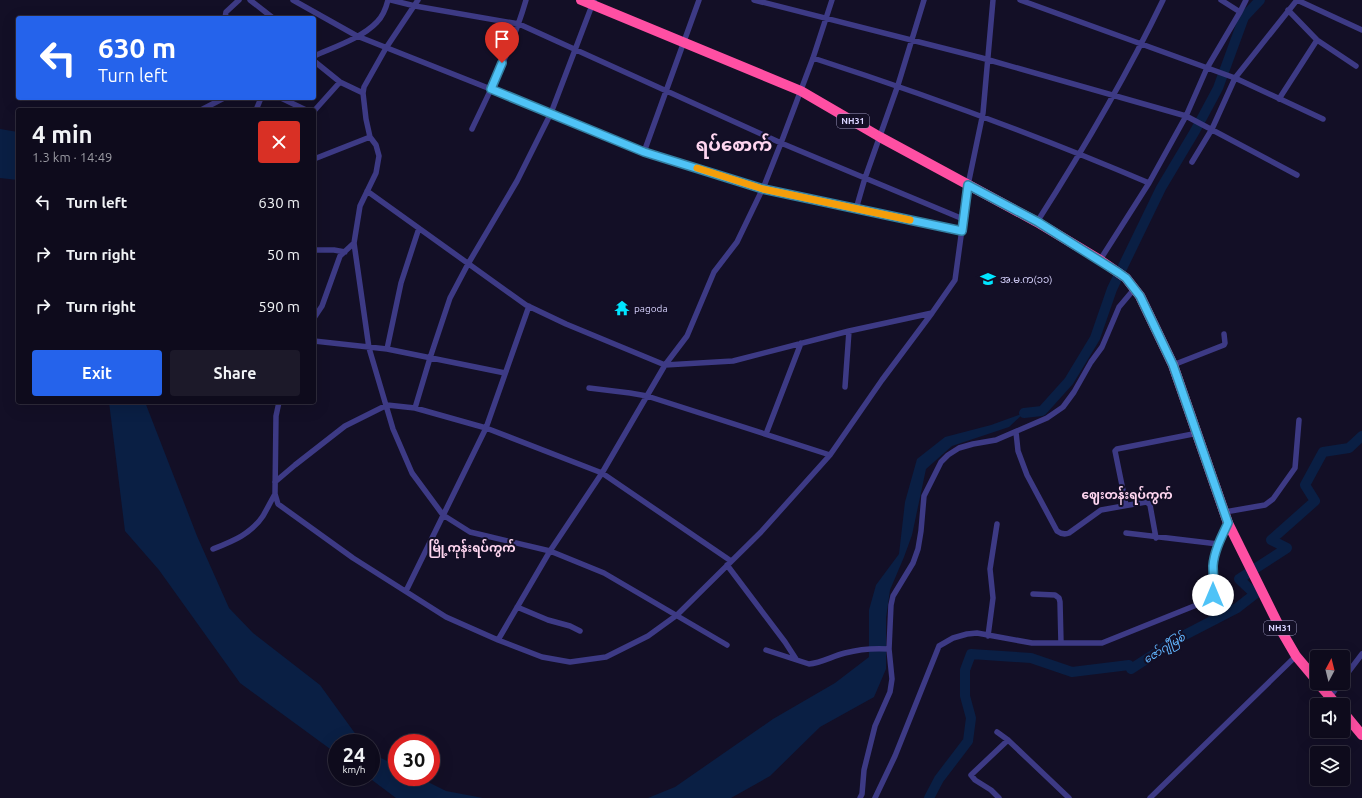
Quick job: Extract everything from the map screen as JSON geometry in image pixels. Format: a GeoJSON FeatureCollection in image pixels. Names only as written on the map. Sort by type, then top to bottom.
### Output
{"type":"FeatureCollection","features":[{"type":"Feature","properties":{"kind":"highway","name":"NH31"},"geometry":{"type":"LineString","coordinates":[[581,0],[593,2],[684,43],[801,91],[880,137],[1038,222],[1113,268],[1126,278],[1140,296],[1173,365],[1198,433],[1228,523],[1282,632],[1296,656],[1310,673]]}},
{"type":"Feature","properties":{"kind":"highway","name":"NH31"},"geometry":{"type":"LineString","coordinates":[[1324,690],[1330,697]]}},
{"type":"Feature","properties":{"kind":"highway"},"geometry":{"type":"LineString","coordinates":[[1350,720],[1362,735]]}},
{"type":"Feature","properties":{"kind":"street"},"geometry":{"type":"LineString","coordinates":[[225,16],[226,12],[239,0]]}},
{"type":"Feature","properties":{"kind":"street"},"geometry":{"type":"LineString","coordinates":[[250,0],[271,16]]}},
{"type":"Feature","properties":{"kind":"street"},"geometry":{"type":"LineString","coordinates":[[293,0],[357,36],[551,113],[644,152],[763,189],[962,231]]}},
{"type":"Feature","properties":{"kind":"street"},"geometry":{"type":"LineString","coordinates":[[316,55],[357,36],[377,22],[390,0],[415,6],[519,24],[781,143],[963,219]]}},
{"type":"Feature","properties":{"kind":"street"},"geometry":{"type":"LineString","coordinates":[[418,0],[386,48],[364,87],[366,119],[370,137],[376,145],[379,156],[376,173],[360,206],[354,243],[369,348],[393,429],[412,473],[443,515],[470,532],[550,551],[604,572],[727,644]]}},
{"type":"Feature","properties":{"kind":"street"},"geometry":{"type":"LineString","coordinates":[[472,129],[519,24],[526,0]]}},
{"type":"Feature","properties":{"kind":"street"},"geometry":{"type":"LineString","coordinates":[[644,152],[699,0]]}},
{"type":"Feature","properties":{"kind":"street"},"geometry":{"type":"LineString","coordinates":[[754,0],[988,59],[1186,116],[1297,175]]}},
{"type":"Feature","properties":{"kind":"street"},"geometry":{"type":"LineString","coordinates":[[498,640],[550,551],[602,473],[665,365],[686,336],[714,272],[737,242],[763,189],[801,91],[833,0]]}},
{"type":"Feature","properties":{"kind":"street"},"geometry":{"type":"LineString","coordinates":[[856,209],[865,178],[898,86],[924,0]]}},
{"type":"Feature","properties":{"kind":"street"},"geometry":{"type":"LineString","coordinates":[[279,404],[276,416],[276,494],[278,504],[354,558],[446,617],[498,640],[542,657],[570,662],[606,657],[648,636],[677,615],[761,532],[830,455],[882,380],[956,280],[968,185],[982,116],[994,0]]}},
{"type":"Feature","properties":{"kind":"street"},"geometry":{"type":"LineString","coordinates":[[1020,0],[1235,78],[1323,119]]}},
{"type":"Feature","properties":{"kind":"street"},"geometry":{"type":"LineString","coordinates":[[1038,222],[1114,95],[1142,44],[1163,0]]}},
{"type":"Feature","properties":{"kind":"street"},"geometry":{"type":"LineString","coordinates":[[1221,0],[1240,12]]}},
{"type":"Feature","properties":{"kind":"street"},"geometry":{"type":"LineString","coordinates":[[1100,260],[1149,183],[1186,116],[1207,68],[1246,0]]}},
{"type":"Feature","properties":{"kind":"street"},"geometry":{"type":"LineString","coordinates":[[1192,162],[1212,129],[1235,78],[1297,0],[1362,30]]}},
{"type":"Feature","properties":{"kind":"street"},"geometry":{"type":"LineString","coordinates":[[415,408],[450,298],[468,264],[517,181],[551,113],[593,2]]}},
{"type":"Feature","properties":{"kind":"street"},"geometry":{"type":"LineString","coordinates":[[1288,10],[1317,40],[1356,66]]}},
{"type":"Feature","properties":{"kind":"street"},"geometry":{"type":"LineString","coordinates":[[1279,99],[1317,40]]}},
{"type":"Feature","properties":{"kind":"street"},"geometry":{"type":"LineString","coordinates":[[813,58],[982,116],[1080,154],[1149,183]]}},
{"type":"Feature","properties":{"kind":"street"},"geometry":{"type":"LineString","coordinates":[[316,62],[340,82],[364,93]]}},
{"type":"Feature","properties":{"kind":"street"},"geometry":{"type":"LineString","coordinates":[[316,109],[340,82]]}},
{"type":"Feature","properties":{"kind":"street"},"geometry":{"type":"LineString","coordinates":[[205,108],[220,100]]}},
{"type":"Feature","properties":{"kind":"street"},"geometry":{"type":"LineString","coordinates":[[285,100],[302,108]]}},
{"type":"Feature","properties":{"kind":"street"},"geometry":{"type":"LineString","coordinates":[[316,158],[370,137]]}},
{"type":"Feature","properties":{"kind":"street"},"geometry":{"type":"LineString","coordinates":[[367,191],[529,306],[566,324],[665,365],[733,361],[849,331],[932,313]]}},
{"type":"Feature","properties":{"kind":"street"},"geometry":{"type":"LineString","coordinates":[[388,349],[401,283],[419,228]]}},
{"type":"Feature","properties":{"kind":"street"},"geometry":{"type":"LineString","coordinates":[[316,315],[322,306],[340,256],[354,243]]}},
{"type":"Feature","properties":{"kind":"street"},"geometry":{"type":"LineString","coordinates":[[316,250],[334,250],[345,252]]}},
{"type":"Feature","properties":{"kind":"street"},"geometry":{"type":"LineString","coordinates":[[860,798],[862,794],[864,770],[875,726],[890,692],[892,679],[888,648],[893,596],[913,563],[922,531],[924,496],[941,462],[948,455],[959,448],[996,440],[1047,418],[1062,407],[1074,392],[1091,362],[1102,347],[1119,307],[1135,288]]}},
{"type":"Feature","properties":{"kind":"street"},"geometry":{"type":"LineString","coordinates":[[406,591],[486,428],[529,306]]}},
{"type":"Feature","properties":{"kind":"street"},"geometry":{"type":"LineString","coordinates":[[845,387],[849,331]]}},
{"type":"Feature","properties":{"kind":"street"},"geometry":{"type":"LineString","coordinates":[[1173,365],[1224,345],[1226,343],[1224,334]]}},
{"type":"Feature","properties":{"kind":"street"},"geometry":{"type":"LineString","coordinates":[[316,341],[388,349],[505,374]]}},
{"type":"Feature","properties":{"kind":"street"},"geometry":{"type":"LineString","coordinates":[[766,434],[801,343]]}},
{"type":"Feature","properties":{"kind":"street"},"geometry":{"type":"LineString","coordinates":[[589,388],[647,396],[830,455]]}},
{"type":"Feature","properties":{"kind":"street"},"geometry":{"type":"LineString","coordinates":[[276,482],[295,465],[345,426],[387,405],[415,408],[486,428],[602,473],[729,563],[796,659]]}},
{"type":"Feature","properties":{"kind":"street"},"geometry":{"type":"LineString","coordinates":[[1225,512],[1265,505],[1273,499],[1295,468],[1299,420]]}},
{"type":"Feature","properties":{"kind":"street"},"geometry":{"type":"LineString","coordinates":[[1016,432],[1018,451],[1027,475],[1057,531],[1061,534],[1069,533],[1101,510],[1148,502],[1156,538]]}},
{"type":"Feature","properties":{"kind":"street"},"geometry":{"type":"LineString","coordinates":[[1126,505],[1115,451],[1117,449],[1198,433]]}},
{"type":"Feature","properties":{"kind":"street"},"geometry":{"type":"LineString","coordinates":[[214,549],[239,539],[250,531],[262,517],[276,494]]}},
{"type":"Feature","properties":{"kind":"street"},"geometry":{"type":"LineString","coordinates":[[875,798],[895,756],[939,646],[953,638],[977,633],[1032,643],[1102,643],[1209,600],[1213,595],[1213,565],[1218,544],[1228,523]]}},
{"type":"Feature","properties":{"kind":"street"},"geometry":{"type":"LineString","coordinates":[[988,636],[993,598],[990,569],[997,524]]}},
{"type":"Feature","properties":{"kind":"street"},"geometry":{"type":"LineString","coordinates":[[1126,533],[1156,538],[1218,544]]}},
{"type":"Feature","properties":{"kind":"street"},"geometry":{"type":"LineString","coordinates":[[1033,594],[1054,595],[1059,598],[1061,643]]}},
{"type":"Feature","properties":{"kind":"street"},"geometry":{"type":"LineString","coordinates":[[517,607],[580,631]]}},
{"type":"Feature","properties":{"kind":"street"},"geometry":{"type":"LineString","coordinates":[[766,650],[809,664],[844,653],[867,648],[888,648]]}},
{"type":"Feature","properties":{"kind":"street"},"geometry":{"type":"LineString","coordinates":[[1350,670],[1362,654]]}},
{"type":"Feature","properties":{"kind":"street"},"geometry":{"type":"LineString","coordinates":[[1150,798],[1296,656]]}},
{"type":"Feature","properties":{"kind":"street"},"geometry":{"type":"LineString","coordinates":[[1330,697],[1335,690]]}},
{"type":"Feature","properties":{"kind":"street"},"geometry":{"type":"LineString","coordinates":[[997,732],[1008,740],[1069,798]]}},
{"type":"Feature","properties":{"kind":"street"},"geometry":{"type":"LineString","coordinates":[[999,798],[991,790],[975,780],[972,775],[1008,740]]}},
{"type":"Feature","properties":{"kind":"water"},"geometry":{"type":"Polygon","coordinates":[[[0,129],[16,132],[16,180],[0,178],[0,129]]]}},
{"type":"Feature","properties":{"kind":"water"},"geometry":{"type":"Polygon","coordinates":[[[109,404],[146,404],[197,536],[229,608],[253,633],[320,685],[355,734],[328,734],[328,747],[240,683],[159,570],[125,531],[109,404]]]}},
{"type":"Feature","properties":{"kind":"water"},"geometry":{"type":"Polygon","coordinates":[[[1024,413],[1009,427],[952,446],[926,469],[912,535],[890,590],[886,618],[886,669],[874,697],[820,727],[770,776],[731,798],[648,798],[675,787],[773,719],[835,683],[869,657],[869,610],[876,585],[899,554],[905,502],[917,459],[945,437],[991,425],[1024,413]]]}},
{"type":"Feature","properties":{"kind":"water"},"geometry":{"type":"Polygon","coordinates":[[[380,758],[388,762],[388,786],[436,786],[446,791],[483,798],[396,798],[380,786],[380,758]]]}},
{"type":"Feature","properties":{"kind":"waterway"},"geometry":{"type":"LineString","coordinates":[[1024,413],[1042,411],[1069,381],[1095,338],[1112,289],[1161,188],[1195,131],[1218,88],[1244,17],[1260,0]]}},
{"type":"Feature","properties":{"kind":"waterway","name":"ဇော်ဂျီမြစ်"},"geometry":{"type":"LineString","coordinates":[[929,798],[939,779],[968,741],[971,718],[965,696],[965,670],[971,654],[1031,658],[1072,672],[1129,665],[1131,669],[1179,638],[1237,608],[1255,594],[1239,579],[1287,548],[1271,540],[1315,501],[1305,485],[1323,452],[1349,448],[1362,436]]}},
{"type":"Feature","properties":{"kind":"slow traffic"},"geometry":{"type":"LineString","coordinates":[[697,168],[763,189],[910,220]]}},
{"type":"Feature","properties":{"kind":"place","name":"အ.မ.က(၁၁)"},"geometry":{"type":"Point","coordinates":[988,279]}},
{"type":"Feature","properties":{"kind":"place","name":"pagoda"},"geometry":{"type":"Point","coordinates":[622,308]}},
{"type":"Feature","properties":{"kind":"district","name":"ရပ်စောက်"},"geometry":{"type":"Point","coordinates":[734,144]}},
{"type":"Feature","properties":{"kind":"district","name":"ဈေးတန်းရပ်ကွက်"},"geometry":{"type":"Point","coordinates":[1127,494]}},
{"type":"Feature","properties":{"kind":"district","name":"မြို့ကုန်းရပ်ကွက်"},"geometry":{"type":"Point","coordinates":[472,547]}},
{"type":"Feature","properties":{"kind":"route"},"geometry":{"type":"LineString","coordinates":[[502,63],[491,89],[644,152],[763,189],[962,231],[968,185],[1038,222],[1113,268],[1126,278],[1140,296],[1173,365],[1225,512],[1228,523],[1218,544],[1213,565],[1213,595]]}}]}
